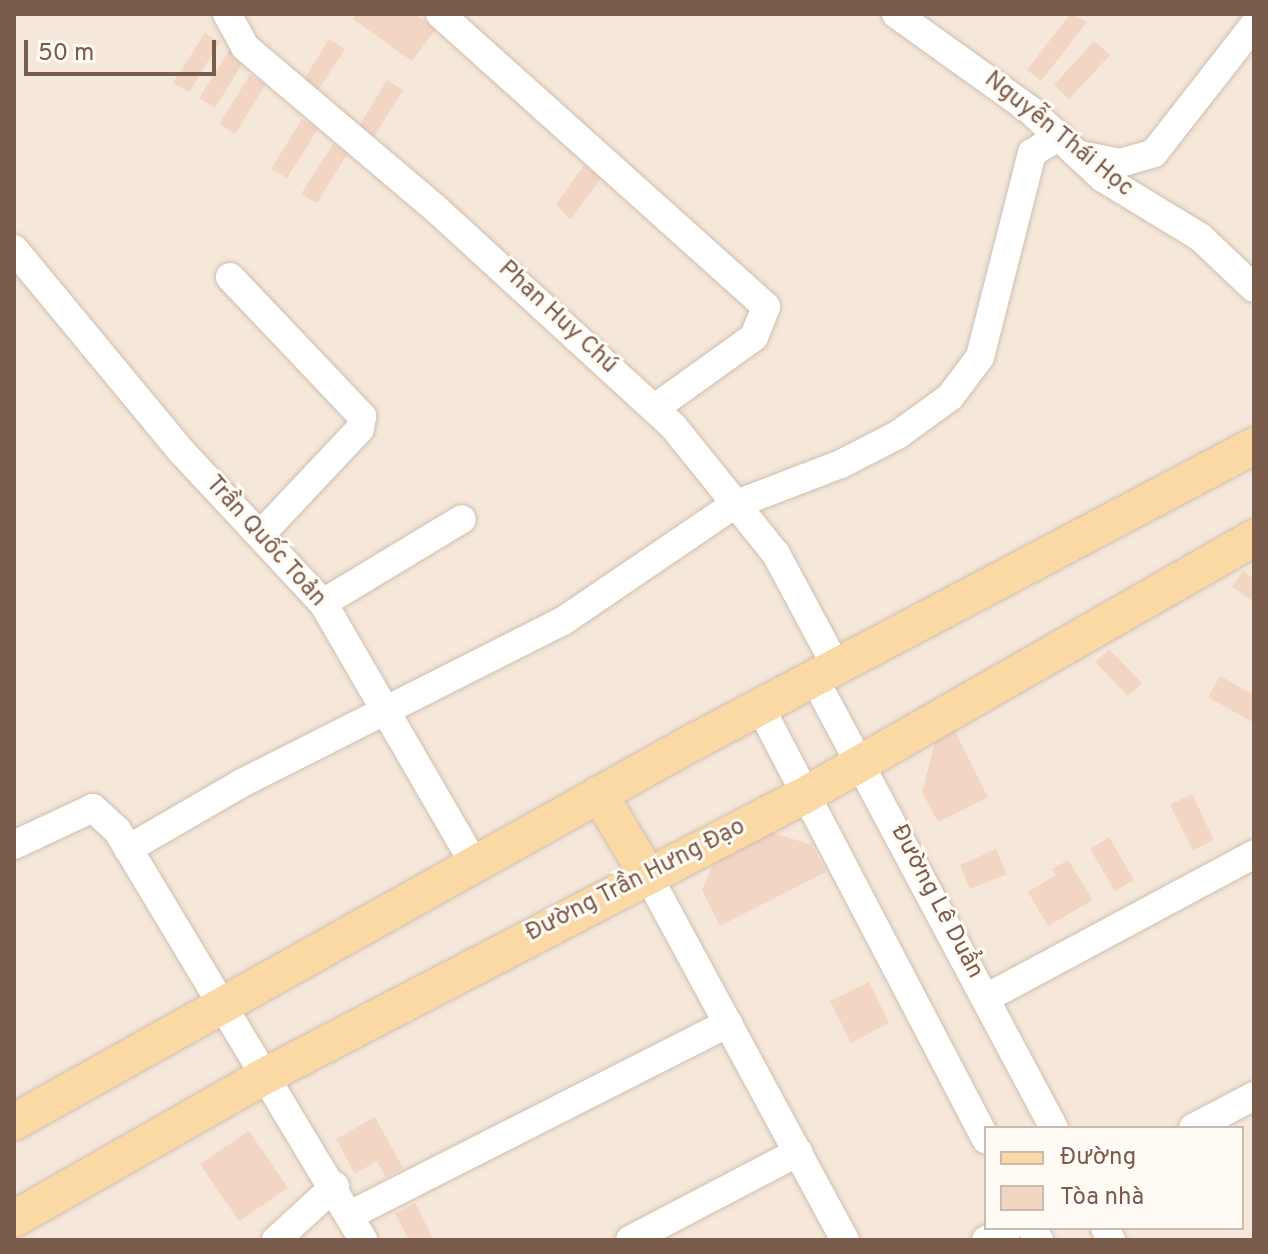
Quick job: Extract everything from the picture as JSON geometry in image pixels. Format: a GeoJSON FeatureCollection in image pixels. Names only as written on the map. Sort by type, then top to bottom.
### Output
{"type":"FeatureCollection","features":[{"type":"Feature","properties":{"kind":"main road"},"geometry":{"type":"LineString","coordinates":[[14,1122],[599,794],[1254,446]]}},
{"type":"Feature","properties":{"kind":"main road","name":"Đường Trần Hưng Đạo"},"geometry":{"type":"LineString","coordinates":[[14,1219],[263,1077],[647,874],[807,794],[1254,538]]}},
{"type":"Feature","properties":{"kind":"main road"},"geometry":{"type":"LineString","coordinates":[[599,794],[647,874]]}},
{"type":"Feature","properties":{"kind":"street","name":"Phan Huy Chú"},"geometry":{"type":"LineString","coordinates":[[227,14],[245,47],[435,208],[655,408],[776,554],[825,672]]}},
{"type":"Feature","properties":{"kind":"street"},"geometry":{"type":"LineString","coordinates":[[440,14],[766,307],[754,337],[655,408]]}},
{"type":"Feature","properties":{"kind":"street","name":"Nguyễn Thái Học"},"geometry":{"type":"LineString","coordinates":[[896,14],[1030,110],[1103,178],[1200,237],[1254,288]]}},
{"type":"Feature","properties":{"kind":"street"},"geometry":{"type":"LineString","coordinates":[[128,849],[240,784],[563,621],[734,505],[841,464],[899,434],[950,397],[980,357],[1032,153],[1069,146],[1120,163],[1154,153],[1254,25]]}},
{"type":"Feature","properties":{"kind":"street","name":"Trần Quốc Toản"},"geometry":{"type":"LineString","coordinates":[[14,249],[182,452],[262,533],[323,603],[474,864]]}},
{"type":"Feature","properties":{"kind":"street"},"geometry":{"type":"LineString","coordinates":[[230,277],[362,416],[360,429],[262,533]]}},
{"type":"Feature","properties":{"kind":"street"},"geometry":{"type":"LineString","coordinates":[[323,603],[462,519]]}},
{"type":"Feature","properties":{"kind":"street","name":"Đường Lê Duẩn"},"geometry":{"type":"LineString","coordinates":[[825,672],[862,760],[1053,1126]]}},
{"type":"Feature","properties":{"kind":"street"},"geometry":{"type":"LineString","coordinates":[[760,707],[984,1135]]}},
{"type":"Feature","properties":{"kind":"street"},"geometry":{"type":"LineString","coordinates":[[14,845],[93,808],[128,849],[263,1077],[335,1186],[356,1228],[728,1023]]}},
{"type":"Feature","properties":{"kind":"street"},"geometry":{"type":"LineString","coordinates":[[986,998],[1254,854]]}},
{"type":"Feature","properties":{"kind":"street"},"geometry":{"type":"LineString","coordinates":[[647,874],[845,1240]]}},
{"type":"Feature","properties":{"kind":"street"},"geometry":{"type":"LineString","coordinates":[[1197,1126],[1254,1096]]}},
{"type":"Feature","properties":{"kind":"street"},"geometry":{"type":"LineString","coordinates":[[630,1240],[798,1152]]}},
{"type":"Feature","properties":{"kind":"street"},"geometry":{"type":"LineString","coordinates":[[276,1240],[335,1186]]}},
{"type":"Feature","properties":{"kind":"street"},"geometry":{"type":"LineString","coordinates":[[986,1240],[1005,1230]]}},
{"type":"Feature","properties":{"kind":"shaded area"},"geometry":{"type":"Polygon","coordinates":[[[14,14],[1254,14],[1254,1240],[14,1240],[14,14]]]}},
{"type":"Feature","properties":{"kind":"building"},"geometry":{"type":"Polygon","coordinates":[[[357,14],[415,14],[436,29],[412,61],[353,19],[357,14]]]}},
{"type":"Feature","properties":{"kind":"building"},"geometry":{"type":"Polygon","coordinates":[[[1070,14],[1087,22],[1041,81],[1027,70],[1070,14]]]}},
{"type":"Feature","properties":{"kind":"building"},"geometry":{"type":"Polygon","coordinates":[[[205,33],[220,42],[189,92],[173,83],[205,33]]]}},
{"type":"Feature","properties":{"kind":"building"},"geometry":{"type":"Polygon","coordinates":[[[329,39],[345,49],[313,98],[298,89],[329,39]]]}},
{"type":"Feature","properties":{"kind":"building"},"geometry":{"type":"Polygon","coordinates":[[[1094,41],[1110,55],[1069,99],[1054,85],[1094,41]]]}},
{"type":"Feature","properties":{"kind":"building"},"geometry":{"type":"Polygon","coordinates":[[[230,49],[246,58],[215,108],[199,98],[230,49]]]}},
{"type":"Feature","properties":{"kind":"building"},"geometry":{"type":"Polygon","coordinates":[[[250,75],[266,84],[235,134],[219,124],[250,75]]]}},
{"type":"Feature","properties":{"kind":"building"},"geometry":{"type":"Polygon","coordinates":[[[387,80],[403,90],[372,140],[356,131],[387,80]]]}},
{"type":"Feature","properties":{"kind":"building"},"geometry":{"type":"Polygon","coordinates":[[[302,119],[318,129],[287,178],[271,169],[302,119]]]}},
{"type":"Feature","properties":{"kind":"building"},"geometry":{"type":"Polygon","coordinates":[[[333,144],[348,153],[317,203],[301,194],[333,144]]]}},
{"type":"Feature","properties":{"kind":"building"},"geometry":{"type":"Polygon","coordinates":[[[584,165],[602,177],[570,220],[556,204],[584,165]]]}},
{"type":"Feature","properties":{"kind":"building"},"geometry":{"type":"Polygon","coordinates":[[[1243,571],[1254,579],[1254,602],[1232,587],[1243,571]]]}},
{"type":"Feature","properties":{"kind":"building"},"geometry":{"type":"Polygon","coordinates":[[[1109,649],[1142,683],[1128,696],[1095,662],[1109,649]]]}},
{"type":"Feature","properties":{"kind":"building"},"geometry":{"type":"Polygon","coordinates":[[[1220,676],[1254,695],[1254,723],[1208,697],[1220,676]]]}},
{"type":"Feature","properties":{"kind":"building"},"geometry":{"type":"Polygon","coordinates":[[[953,727],[988,797],[938,822],[922,792],[937,735],[953,727]]]}},
{"type":"Feature","properties":{"kind":"building"},"geometry":{"type":"Polygon","coordinates":[[[1192,794],[1214,840],[1193,850],[1170,805],[1192,794]]]}},
{"type":"Feature","properties":{"kind":"building"},"geometry":{"type":"Polygon","coordinates":[[[761,829],[812,845],[826,872],[720,926],[702,890],[719,852],[761,829]]]}},
{"type":"Feature","properties":{"kind":"building"},"geometry":{"type":"Polygon","coordinates":[[[1109,837],[1134,880],[1115,891],[1090,849],[1109,837]]]}},
{"type":"Feature","properties":{"kind":"building"},"geometry":{"type":"Polygon","coordinates":[[[996,849],[1007,874],[970,889],[960,865],[996,849]]]}},
{"type":"Feature","properties":{"kind":"building"},"geometry":{"type":"Polygon","coordinates":[[[1068,860],[1093,900],[1048,926],[1028,892],[1056,875],[1052,869],[1068,860]]]}},
{"type":"Feature","properties":{"kind":"building"},"geometry":{"type":"Polygon","coordinates":[[[869,982],[889,1023],[851,1043],[830,1001],[869,982]]]}},
{"type":"Feature","properties":{"kind":"building"},"geometry":{"type":"Polygon","coordinates":[[[375,1117],[403,1168],[386,1178],[377,1161],[355,1174],[336,1139],[375,1117]]]}},
{"type":"Feature","properties":{"kind":"building"},"geometry":{"type":"Polygon","coordinates":[[[249,1131],[288,1188],[239,1221],[200,1164],[249,1131]]]}},
{"type":"Feature","properties":{"kind":"building"},"geometry":{"type":"Polygon","coordinates":[[[415,1203],[434,1240],[409,1240],[395,1214],[415,1203]]]}}]}
